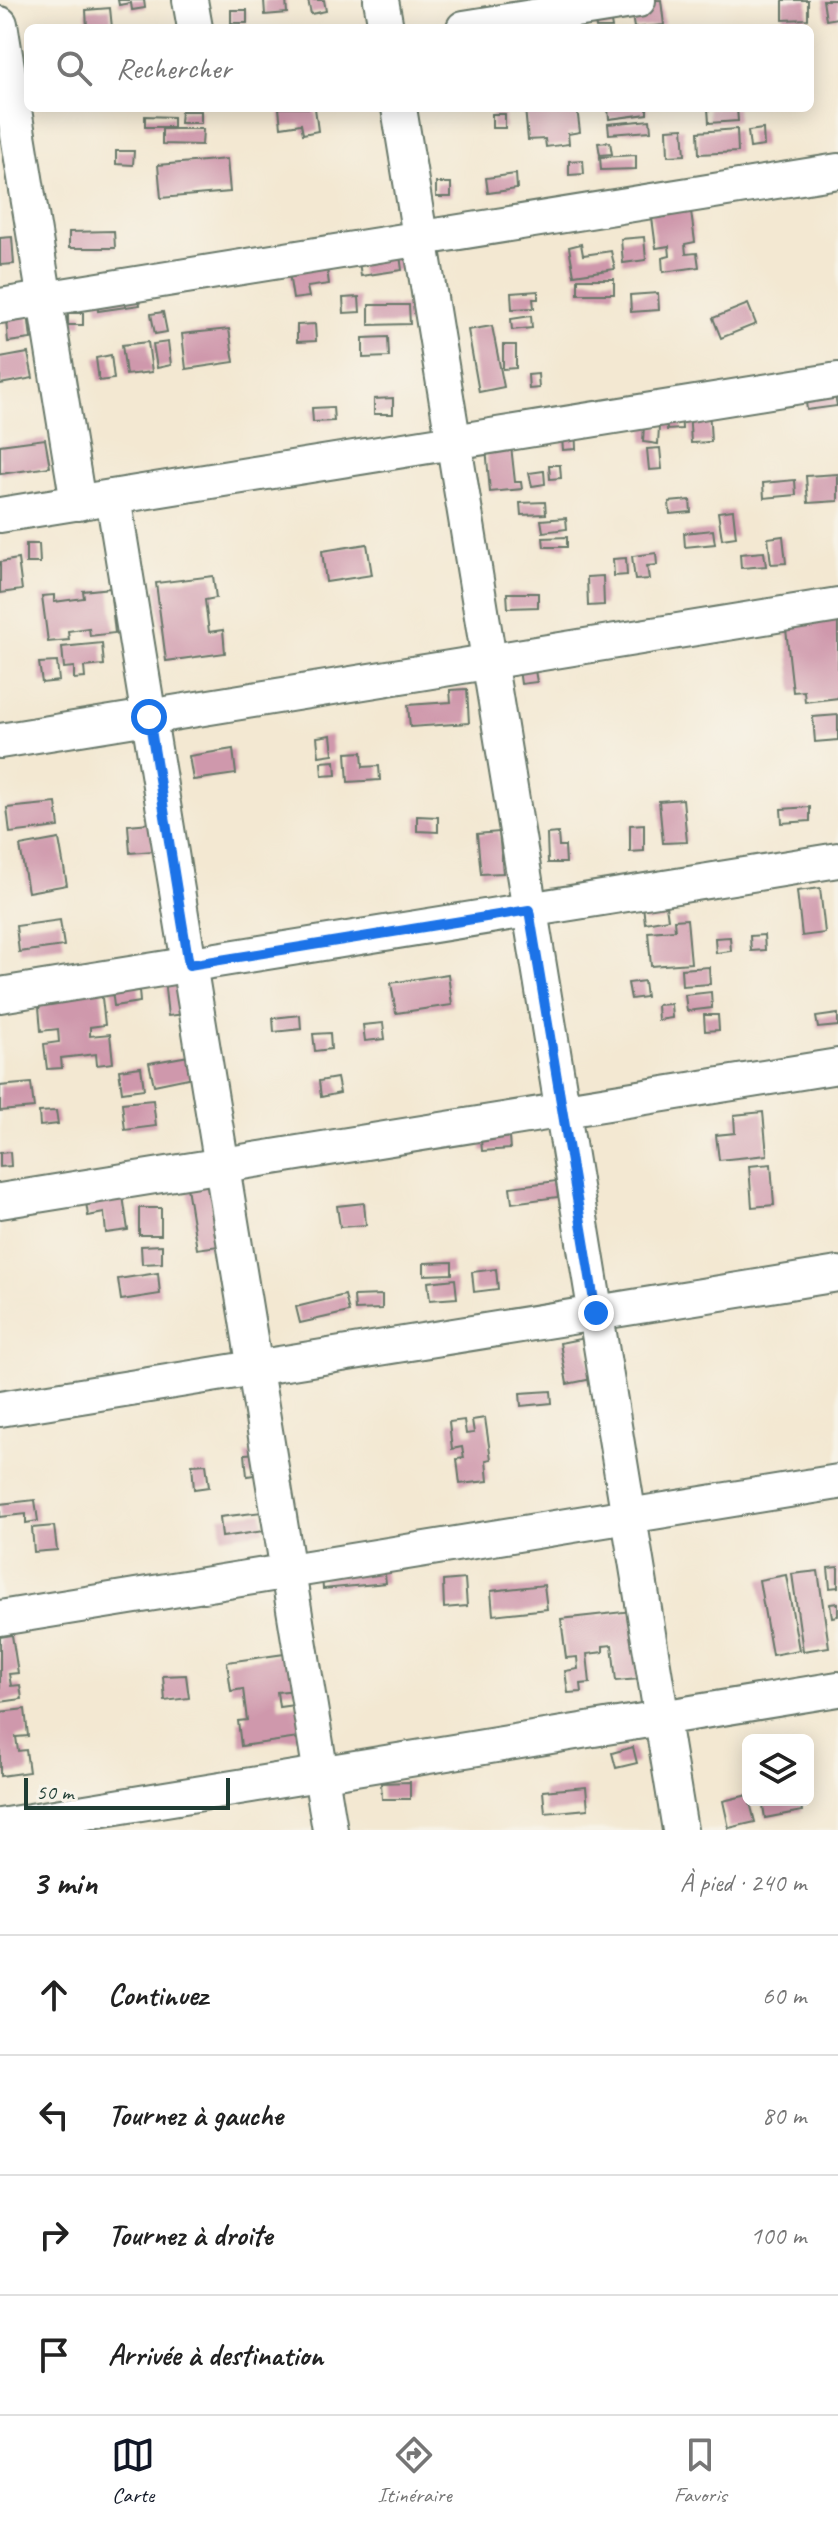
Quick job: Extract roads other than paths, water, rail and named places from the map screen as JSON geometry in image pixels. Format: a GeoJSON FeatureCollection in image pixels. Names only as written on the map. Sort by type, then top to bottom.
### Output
{"type":"FeatureCollection","features":[{"type":"Feature","properties":{"kind":"street"},"geometry":{"type":"LineString","coordinates":[[190,0],[194,24]]}},
{"type":"Feature","properties":{"kind":"street"},"geometry":{"type":"LineString","coordinates":[[381,0],[385,24]]}},
{"type":"Feature","properties":{"kind":"street"},"geometry":{"type":"LineString","coordinates":[[489,24],[638,0]]}},
{"type":"Feature","properties":{"kind":"street"},"geometry":{"type":"LineString","coordinates":[[0,24],[78,503]]}},
{"type":"Feature","properties":{"kind":"street"},"geometry":{"type":"LineString","coordinates":[[400,112],[680,1830]]}},
{"type":"Feature","properties":{"kind":"street"},"geometry":{"type":"LineString","coordinates":[[0,306],[838,171]]}},
{"type":"Feature","properties":{"kind":"street"},"geometry":{"type":"LineString","coordinates":[[0,515],[838,380]]}},
{"type":"Feature","properties":{"kind":"street"},"geometry":{"type":"LineString","coordinates":[[113,497],[330,1830]]}},
{"type":"Feature","properties":{"kind":"street"},"geometry":{"type":"LineString","coordinates":[[0,741],[838,605]]}},
{"type":"Feature","properties":{"kind":"street"},"geometry":{"type":"LineString","coordinates":[[0,995],[838,860]]}},
{"type":"Feature","properties":{"kind":"street"},"geometry":{"type":"LineString","coordinates":[[0,1201],[838,1066]]}},
{"type":"Feature","properties":{"kind":"street"},"geometry":{"type":"LineString","coordinates":[[0,1409],[838,1274]]}},
{"type":"Feature","properties":{"kind":"street"},"geometry":{"type":"LineString","coordinates":[[0,1618],[838,1482]]}},
{"type":"Feature","properties":{"kind":"street"},"geometry":{"type":"LineString","coordinates":[[0,1826],[838,1689]]}}]}
